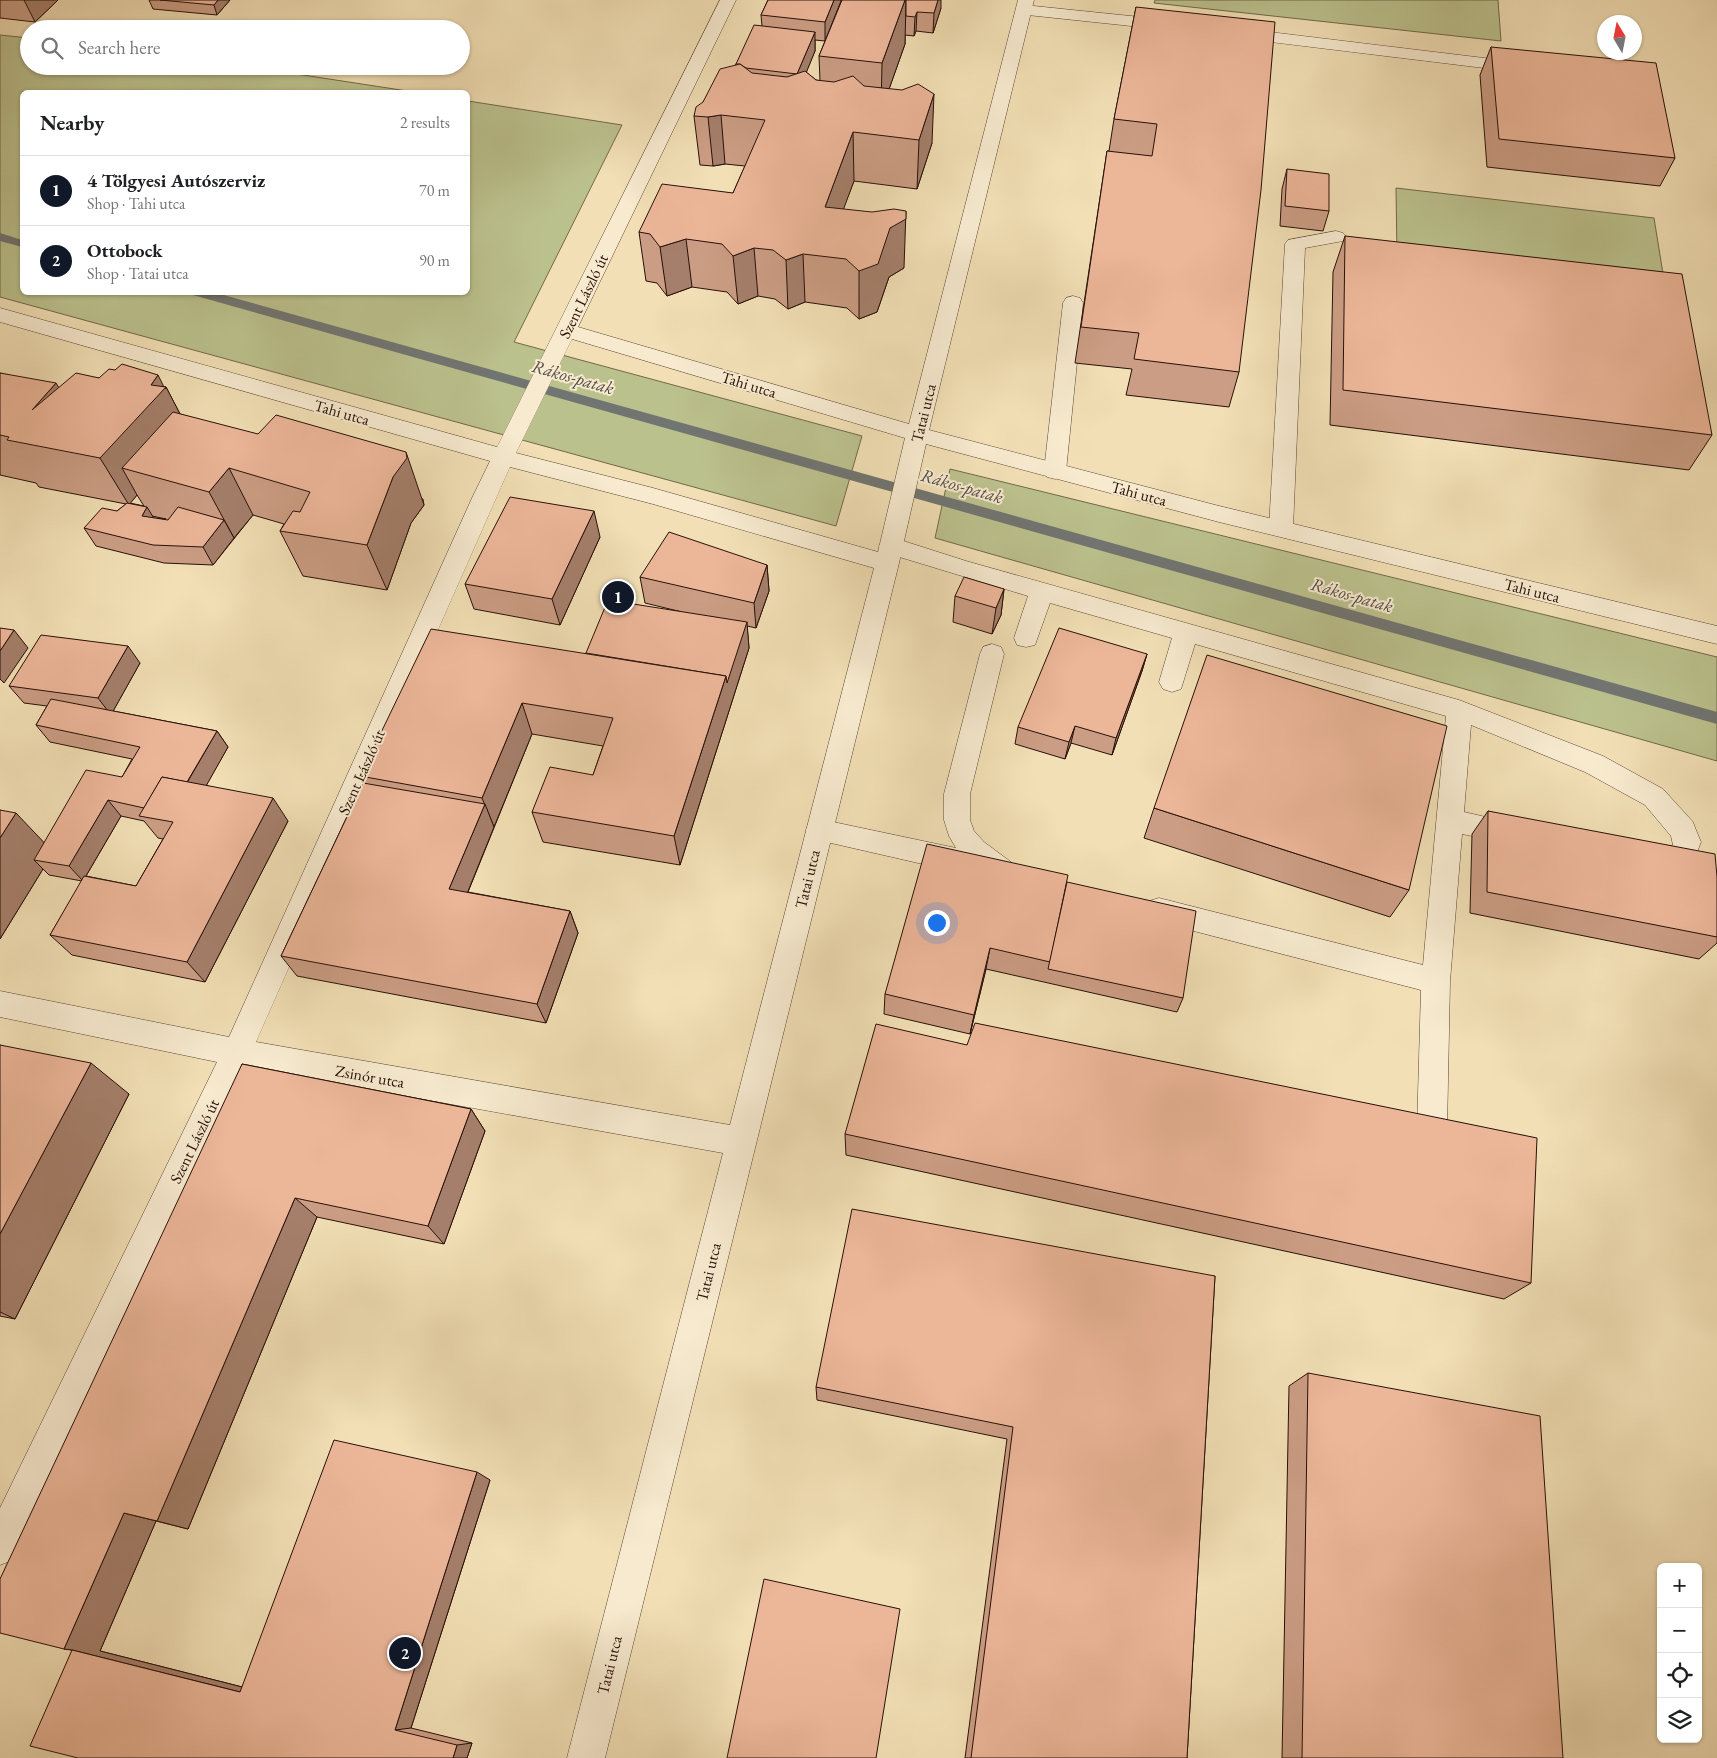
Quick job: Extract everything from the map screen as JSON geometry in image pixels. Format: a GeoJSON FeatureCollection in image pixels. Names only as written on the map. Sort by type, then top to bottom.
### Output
{"type":"FeatureCollection","features":[{"type":"Feature","properties":{"kind":"street","name":"Szent László út"},"geometry":{"type":"LineString","coordinates":[[0,1547],[237,1052],[483,498],[728,0]]}},
{"type":"Feature","properties":{"kind":"street"},"geometry":{"type":"LineString","coordinates":[[1025,5],[1182,27]]}},
{"type":"Feature","properties":{"kind":"street","name":"Tatai utca"},"geometry":{"type":"LineString","coordinates":[[586,1758],[891,547],[917,434],[1025,5]]}},
{"type":"Feature","properties":{"kind":"street"},"geometry":{"type":"LineString","coordinates":[[1222,31],[1518,68]]}},
{"type":"Feature","properties":{"kind":"street"},"geometry":{"type":"LineString","coordinates":[[1280,528],[1295,244],[1336,237]]}},
{"type":"Feature","properties":{"kind":"street"},"geometry":{"type":"LineString","coordinates":[[1055,470],[1073,303]]}},
{"type":"Feature","properties":{"kind":"street","name":"Tahi utca"},"geometry":{"type":"LineString","coordinates":[[0,315],[503,458],[654,496],[891,547],[1042,592],[1459,710],[1594,764],[1654,797],[1683,830],[1687,842],[1684,852],[1672,860],[1651,863],[1632,859]]}},
{"type":"Feature","properties":{"kind":"street","name":"Tahi utca"},"geometry":{"type":"LineString","coordinates":[[566,330],[917,434],[1280,528],[1717,635]]}},
{"type":"Feature","properties":{"kind":"street"},"geometry":{"type":"LineString","coordinates":[[1026,638],[1042,592]]}},
{"type":"Feature","properties":{"kind":"street"},"geometry":{"type":"LineString","coordinates":[[1172,682],[1186,633]]}},
{"type":"Feature","properties":{"kind":"street"},"geometry":{"type":"LineString","coordinates":[[992,654],[957,794],[957,820],[962,836],[968,844],[1000,870]]}},
{"type":"Feature","properties":{"kind":"street"},"geometry":{"type":"LineString","coordinates":[[1432,1130],[1436,981],[1459,710]]}},
{"type":"Feature","properties":{"kind":"street"},"geometry":{"type":"LineString","coordinates":[[1450,820],[1536,838]]}},
{"type":"Feature","properties":{"kind":"street"},"geometry":{"type":"LineString","coordinates":[[819,830],[1030,877]]}},
{"type":"Feature","properties":{"kind":"street"},"geometry":{"type":"LineString","coordinates":[[1136,904],[1436,981]]}},
{"type":"Feature","properties":{"kind":"street","name":"Zsinór utca"},"geometry":{"type":"LineString","coordinates":[[0,1004],[237,1052],[741,1142]]}},
{"type":"Feature","properties":{"kind":"green space"},"geometry":{"type":"Polygon","coordinates":[[[1155,0],[1498,0],[1501,41],[1154,3],[1155,0]]]}},
{"type":"Feature","properties":{"kind":"green space"},"geometry":{"type":"Polygon","coordinates":[[[0,35],[20,37],[20,75],[303,75],[401,90],[20,90],[20,295],[470,295],[470,101],[622,125],[514,342],[862,436],[836,526],[0,297],[0,35]]]}},
{"type":"Feature","properties":{"kind":"green space"},"geometry":{"type":"Polygon","coordinates":[[[1396,188],[1654,218],[1665,286],[1397,255],[1396,188]]]}},
{"type":"Feature","properties":{"kind":"green space"},"geometry":{"type":"Polygon","coordinates":[[[950,469],[1717,657],[1717,761],[935,538],[950,469]]]}},
{"type":"Feature","properties":{"kind":"building"},"geometry":{"type":"Polygon","coordinates":[[[160,0],[218,0],[214,5],[160,0]]]}},
{"type":"Feature","properties":{"kind":"building"},"geometry":{"type":"Polygon","coordinates":[[[768,0],[834,0],[825,22],[761,15],[768,0]]]}},
{"type":"Feature","properties":{"kind":"building"},"geometry":{"type":"Polygon","coordinates":[[[842,0],[905,0],[882,63],[819,56],[842,0]]]}},
{"type":"Feature","properties":{"kind":"building"},"geometry":{"type":"Polygon","coordinates":[[[906,0],[938,0],[934,13],[917,12],[915,17],[906,16],[906,0]]]}},
{"type":"Feature","properties":{"kind":"building"},"geometry":{"type":"Polygon","coordinates":[[[1136,7],[1275,22],[1261,190],[1239,372],[1134,359],[1139,333],[1081,327],[1107,151],[1152,156],[1157,124],[1114,119],[1136,7]]]}},
{"type":"Feature","properties":{"kind":"building"},"geometry":{"type":"Polygon","coordinates":[[[754,25],[815,32],[797,74],[746,68],[736,64],[754,25]]]}},
{"type":"Feature","properties":{"kind":"building"},"geometry":{"type":"Polygon","coordinates":[[[1491,47],[1597,57],[1597,60],[1656,63],[1675,158],[1499,139],[1491,47]]]}},
{"type":"Feature","properties":{"kind":"building"},"geometry":{"type":"Polygon","coordinates":[[[740,64],[752,73],[787,77],[805,71],[816,80],[834,82],[853,76],[864,86],[902,90],[918,84],[934,94],[919,140],[853,132],[825,207],[872,212],[894,209],[906,211],[906,219],[890,228],[878,264],[859,271],[846,259],[803,254],[786,260],[773,250],[754,248],[733,256],[722,244],[686,239],[660,247],[650,234],[639,232],[662,184],[733,193],[765,120],[721,115],[708,117],[694,116],[696,107],[703,102],[720,69],[740,64]]]}},
{"type":"Feature","properties":{"kind":"building"},"geometry":{"type":"Polygon","coordinates":[[[1287,169],[1329,174],[1329,211],[1285,206],[1287,169]]]}},
{"type":"Feature","properties":{"kind":"building"},"geometry":{"type":"Polygon","coordinates":[[[1345,236],[1682,274],[1712,435],[1343,390],[1345,236]]]}},
{"type":"Feature","properties":{"kind":"building"},"geometry":{"type":"Polygon","coordinates":[[[122,364],[158,375],[151,385],[166,387],[100,458],[7,440],[9,437],[0,435],[0,373],[56,383],[32,410],[76,373],[99,378],[109,369],[115,370],[122,364]]]}},
{"type":"Feature","properties":{"kind":"building"},"geometry":{"type":"Polygon","coordinates":[[[173,412],[258,434],[276,415],[406,452],[407,458],[393,477],[367,545],[280,531],[293,511],[300,512],[310,492],[229,468],[209,492],[122,468],[173,412]]]}},
{"type":"Feature","properties":{"kind":"building"},"geometry":{"type":"Polygon","coordinates":[[[510,497],[594,511],[552,599],[465,584],[510,497]]]}},
{"type":"Feature","properties":{"kind":"building"},"geometry":{"type":"Polygon","coordinates":[[[127,503],[147,507],[142,516],[168,520],[178,507],[224,520],[203,547],[153,545],[84,528],[102,508],[117,511],[127,503]]]}},
{"type":"Feature","properties":{"kind":"building"},"geometry":{"type":"Polygon","coordinates":[[[669,532],[767,565],[754,603],[640,577],[669,532]]]}},
{"type":"Feature","properties":{"kind":"building"},"geometry":{"type":"Polygon","coordinates":[[[964,577],[1004,589],[996,608],[955,596],[964,577]]]}},
{"type":"Feature","properties":{"kind":"building"},"geometry":{"type":"Polygon","coordinates":[[[608,600],[747,622],[727,683],[726,676],[586,653],[608,600]]]}},
{"type":"Feature","properties":{"kind":"building"},"geometry":{"type":"Polygon","coordinates":[[[0,628],[14,630],[0,651],[0,628]]]}},
{"type":"Feature","properties":{"kind":"building"},"geometry":{"type":"Polygon","coordinates":[[[1059,628],[1147,654],[1116,738],[1075,726],[1069,742],[1018,727],[1059,628]]]}},
{"type":"Feature","properties":{"kind":"building"},"geometry":{"type":"Polygon","coordinates":[[[431,629],[726,676],[674,836],[532,812],[550,767],[593,775],[613,718],[522,703],[482,798],[360,776],[431,629]]]}},
{"type":"Feature","properties":{"kind":"building"},"geometry":{"type":"Polygon","coordinates":[[[41,635],[128,646],[98,698],[9,686],[41,635]]]}},
{"type":"Feature","properties":{"kind":"building"},"geometry":{"type":"Polygon","coordinates":[[[1207,655],[1447,726],[1409,890],[1154,808],[1207,655]]]}},
{"type":"Feature","properties":{"kind":"building"},"geometry":{"type":"Polygon","coordinates":[[[51,699],[217,731],[187,782],[162,777],[144,808],[108,800],[69,866],[34,860],[86,770],[122,777],[140,747],[36,725],[51,699]]]}},
{"type":"Feature","properties":{"kind":"building"},"geometry":{"type":"Polygon","coordinates":[[[162,777],[273,798],[187,962],[50,935],[84,876],[136,886],[173,822],[139,816],[162,777]]]}},
{"type":"Feature","properties":{"kind":"building"},"geometry":{"type":"Polygon","coordinates":[[[363,783],[485,804],[449,889],[570,911],[537,1004],[281,956],[363,783]]]}},
{"type":"Feature","properties":{"kind":"building"},"geometry":{"type":"Polygon","coordinates":[[[0,810],[16,813],[0,838],[0,810]]]}},
{"type":"Feature","properties":{"kind":"building"},"geometry":{"type":"Polygon","coordinates":[[[1488,811],[1715,854],[1717,937],[1487,892],[1488,811]]]}},
{"type":"Feature","properties":{"kind":"building"},"geometry":{"type":"Polygon","coordinates":[[[927,844],[1068,875],[1050,962],[990,948],[974,1015],[885,994],[927,844]]]}},
{"type":"Feature","properties":{"kind":"building"},"geometry":{"type":"Polygon","coordinates":[[[1067,882],[1196,911],[1183,998],[1048,969],[1067,882]]]}},
{"type":"Feature","properties":{"kind":"building"},"geometry":{"type":"Polygon","coordinates":[[[975,1023],[1537,1138],[1531,1283],[845,1134],[876,1024],[967,1045],[975,1023]]]}},
{"type":"Feature","properties":{"kind":"building"},"geometry":{"type":"Polygon","coordinates":[[[0,1045],[91,1063],[0,1234],[0,1045]]]}},
{"type":"Feature","properties":{"kind":"building"},"geometry":{"type":"Polygon","coordinates":[[[242,1064],[471,1109],[428,1226],[295,1198],[157,1521],[124,1513],[64,1649],[0,1633],[0,1579],[242,1064]]]}},
{"type":"Feature","properties":{"kind":"building"},"geometry":{"type":"Polygon","coordinates":[[[852,1209],[1215,1276],[1187,1758],[971,1758],[1013,1427],[816,1387],[852,1209]]]}},
{"type":"Feature","properties":{"kind":"building"},"geometry":{"type":"Polygon","coordinates":[[[1308,1373],[1540,1416],[1563,1758],[1302,1758],[1308,1373]]]}},
{"type":"Feature","properties":{"kind":"building"},"geometry":{"type":"Polygon","coordinates":[[[334,1440],[477,1472],[395,1730],[457,1745],[453,1758],[78,1758],[30,1746],[72,1650],[240,1692],[334,1440]]]}},
{"type":"Feature","properties":{"kind":"building"},"geometry":{"type":"Polygon","coordinates":[[[764,1579],[900,1609],[876,1758],[727,1758],[764,1579]]]}},
{"type":"Feature","properties":{"kind":"waterway","name":"Rákos-patak"},"geometry":{"type":"LineString","coordinates":[[0,237],[20,243]]}},
{"type":"Feature","properties":{"kind":"waterway","name":"Rákos-patak"},"geometry":{"type":"LineString","coordinates":[[208,295],[1717,718]]}},
{"type":"Feature","properties":{"kind":"place","name":"4 Tölgyesi Autószerviz"},"geometry":{"type":"Point","coordinates":[618,597]}},
{"type":"Feature","properties":{"kind":"place","name":"Ottobock"},"geometry":{"type":"Point","coordinates":[405,1653]}}]}
